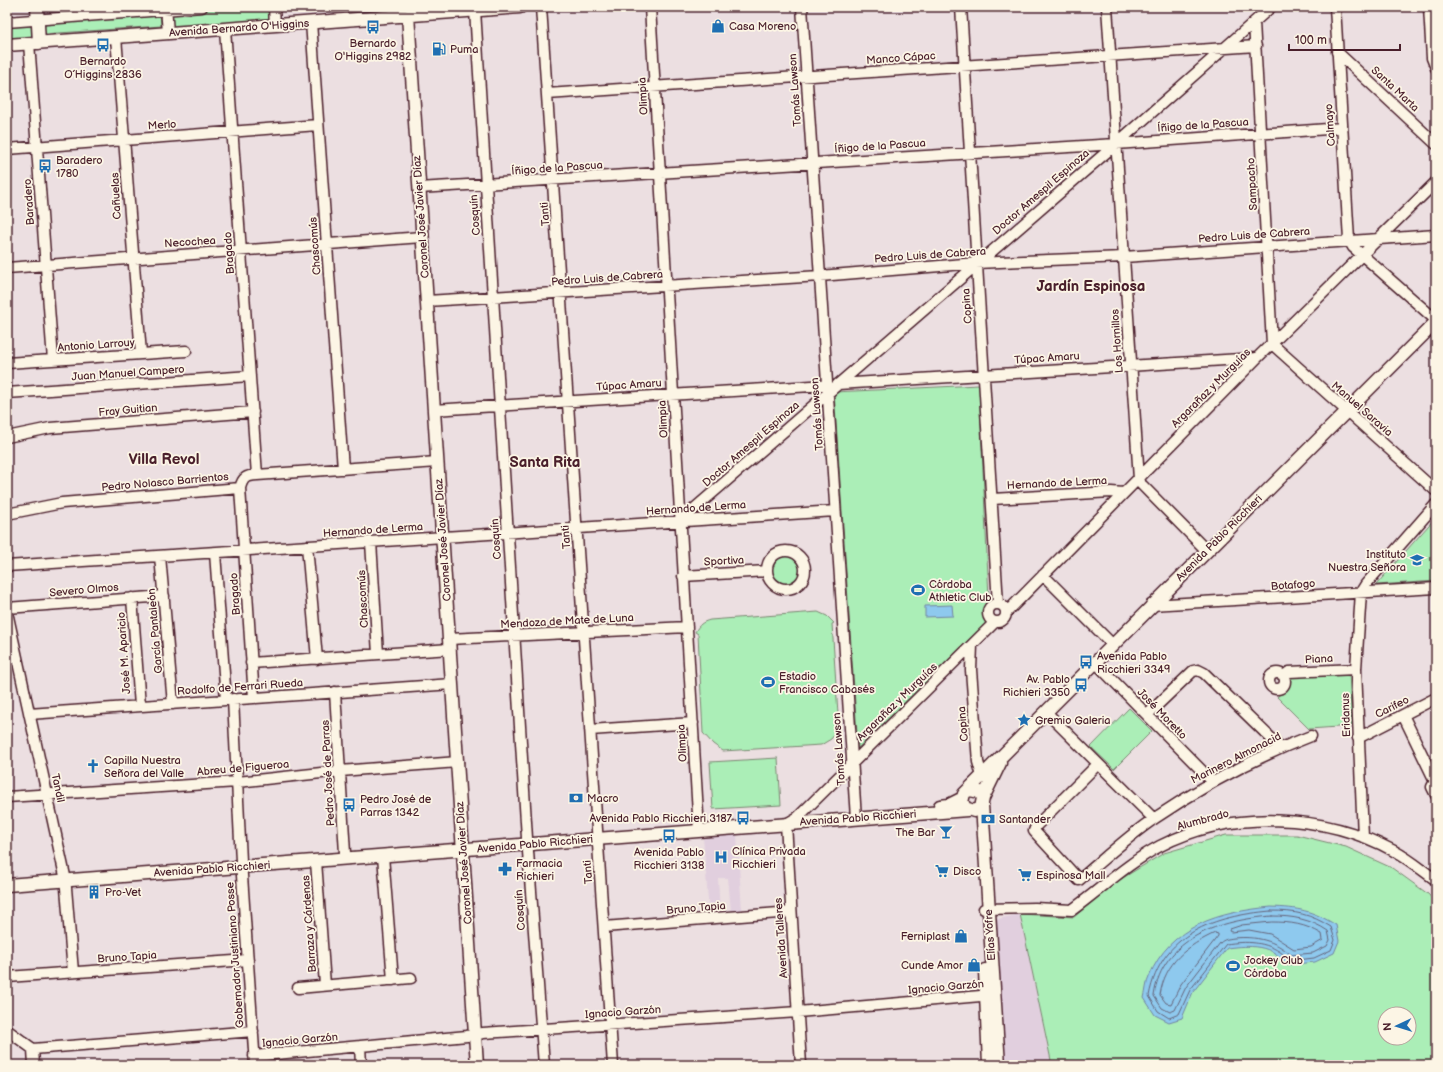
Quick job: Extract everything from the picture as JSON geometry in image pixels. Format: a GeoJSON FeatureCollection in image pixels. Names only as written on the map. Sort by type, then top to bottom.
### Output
{"type":"FeatureCollection","features":[{"type":"Feature","properties":{"kind":"main road"},"geometry":{"type":"LineString","coordinates":[[34,43],[38,20],[37,7]]}},
{"type":"Feature","properties":{"kind":"main road","name":"Avenida Bernardo O'Higgins"},"geometry":{"type":"LineString","coordinates":[[7,45],[311,22],[394,12],[408,15],[520,7]]}},
{"type":"Feature","properties":{"kind":"main road","name":"Coronel José Javier Díaz"},"geometry":{"type":"LineString","coordinates":[[408,15],[477,1065]]}},
{"type":"Feature","properties":{"kind":"main road","name":"Avenida Pablo Ricchieri"},"geometry":{"type":"LineString","coordinates":[[699,828],[786,824],[949,805],[966,794],[1151,605],[1436,321]]}},
{"type":"Feature","properties":{"kind":"main road","name":"Avenida Pablo Ricchieri"},"geometry":{"type":"LineString","coordinates":[[983,802],[1003,756]]}},
{"type":"Feature","properties":{"kind":"main road"},"geometry":{"type":"LineString","coordinates":[[980,792],[983,802],[978,810],[969,811],[963,805],[966,794],[980,792]]}},
{"type":"Feature","properties":{"kind":"main road","name":"Elías Yofre"},"geometry":{"type":"LineString","coordinates":[[983,802],[990,996],[989,1065]]}},
{"type":"Feature","properties":{"kind":"main road","name":"Avenida Pablo Ricchieri"},"geometry":{"type":"LineString","coordinates":[[7,885],[65,878],[241,864],[345,853],[463,846],[699,828],[798,817],[969,811]]}},
{"type":"Feature","properties":{"kind":"main road","name":"Elías Yofre"},"geometry":{"type":"LineString","coordinates":[[969,811],[978,821],[986,909]]}},
{"type":"Feature","properties":{"kind":"main road","name":"Avenida Pablo Ricchieri"},"geometry":{"type":"LineString","coordinates":[[241,864],[316,861],[383,856],[463,846]]}},
{"type":"Feature","properties":{"kind":"main road","name":"Avenida Pablo Ricchieri"},"geometry":{"type":"LineString","coordinates":[[7,880],[65,878]]}},
{"type":"Feature","properties":{"kind":"main road","name":"Elías Yofre"},"geometry":{"type":"LineString","coordinates":[[990,996],[999,1065]]}},
{"type":"Feature","properties":{"kind":"street"},"geometry":{"type":"LineString","coordinates":[[7,22],[166,8],[202,7]]}},
{"type":"Feature","properties":{"kind":"street"},"geometry":{"type":"LineString","coordinates":[[274,7],[275,25]]}},
{"type":"Feature","properties":{"kind":"street","name":"Tanti"},"geometry":{"type":"LineString","coordinates":[[542,7],[613,1065]]}},
{"type":"Feature","properties":{"kind":"street","name":"Olimpia"},"geometry":{"type":"LineString","coordinates":[[650,7],[699,828]]}},
{"type":"Feature","properties":{"kind":"street","name":"Tomás Lawson"},"geometry":{"type":"LineString","coordinates":[[802,7],[856,815]]}},
{"type":"Feature","properties":{"kind":"street","name":"Copina"},"geometry":{"type":"LineString","coordinates":[[961,7],[998,604]]}},
{"type":"Feature","properties":{"kind":"street","name":"Los Hornillos"},"geometry":{"type":"LineString","coordinates":[[1107,7],[1139,479]]}},
{"type":"Feature","properties":{"kind":"street","name":"Doctor Amespil Espinoza"},"geometry":{"type":"LineString","coordinates":[[680,521],[827,389],[838,384],[976,263],[1116,144],[1271,7]]}},
{"type":"Feature","properties":{"kind":"street","name":"Calmayo"},"geometry":{"type":"LineString","coordinates":[[1335,7],[1349,240]]}},
{"type":"Feature","properties":{"kind":"street"},"geometry":{"type":"LineString","coordinates":[[1429,7],[1432,58],[1436,68]]}},
{"type":"Feature","properties":{"kind":"street"},"geometry":{"type":"LineString","coordinates":[[166,8],[168,33]]}},
{"type":"Feature","properties":{"kind":"street","name":"Cosquín"},"geometry":{"type":"LineString","coordinates":[[475,10],[527,841],[544,1065]]}},
{"type":"Feature","properties":{"kind":"street","name":"Chascomús"},"geometry":{"type":"LineString","coordinates":[[311,22],[343,469]]}},
{"type":"Feature","properties":{"kind":"street","name":"Sampacho"},"geometry":{"type":"LineString","coordinates":[[1254,22],[1272,344]]}},
{"type":"Feature","properties":{"kind":"street","name":"Bragado"},"geometry":{"type":"LineString","coordinates":[[225,29],[257,475]]}},
{"type":"Feature","properties":{"kind":"street","name":"Cañuelas"},"geometry":{"type":"LineString","coordinates":[[116,37],[125,140],[132,259],[141,354]]}},
{"type":"Feature","properties":{"kind":"street","name":"Baradero"},"geometry":{"type":"LineString","coordinates":[[34,43],[37,146],[53,360]]}},
{"type":"Feature","properties":{"kind":"street","name":"Manco Cápac"},"geometry":{"type":"LineString","coordinates":[[547,94],[1223,50],[1256,46]]}},
{"type":"Feature","properties":{"kind":"street","name":"Santa Marta"},"geometry":{"type":"LineString","coordinates":[[1337,52],[1436,144]]}},
{"type":"Feature","properties":{"kind":"street","name":"Merlo"},"geometry":{"type":"LineString","coordinates":[[7,149],[318,125]]}},
{"type":"Feature","properties":{"kind":"street","name":"Íñigo de la Pascua"},"geometry":{"type":"LineString","coordinates":[[419,188],[554,181],[660,172],[1116,144],[1342,128]]}},
{"type":"Feature","properties":{"kind":"street","name":"Argarañaz y Murguías"},"geometry":{"type":"LineString","coordinates":[[1006,613],[1257,358],[1381,238],[1436,182]]}},
{"type":"Feature","properties":{"kind":"street","name":"Pedro Luis de Cabrera"},"geometry":{"type":"LineString","coordinates":[[427,302],[820,276],[976,263],[1124,257],[1436,235]]}},
{"type":"Feature","properties":{"kind":"street","name":"Necochea"},"geometry":{"type":"LineString","coordinates":[[7,268],[422,237]]}},
{"type":"Feature","properties":{"kind":"street"},"geometry":{"type":"LineString","coordinates":[[1349,240],[1353,247],[1436,321]]}},
{"type":"Feature","properties":{"kind":"street","name":"Manuel Saravia"},"geometry":{"type":"LineString","coordinates":[[1272,344],[1436,491]]}},
{"type":"Feature","properties":{"kind":"street","name":"Antonio Larrouy"},"geometry":{"type":"LineString","coordinates":[[7,363],[186,351]]}},
{"type":"Feature","properties":{"kind":"street","name":"Túpac Amaru"},"geometry":{"type":"LineString","coordinates":[[838,384],[1257,358]]}},
{"type":"Feature","properties":{"kind":"street","name":"Juan Manuel Campero"},"geometry":{"type":"LineString","coordinates":[[7,393],[250,376]]}},
{"type":"Feature","properties":{"kind":"street","name":"Túpac Amaru"},"geometry":{"type":"LineString","coordinates":[[434,410],[673,394],[827,389]]}},
{"type":"Feature","properties":{"kind":"street","name":"Fray Guitian"},"geometry":{"type":"LineString","coordinates":[[7,437],[50,428],[253,412]]}},
{"type":"Feature","properties":{"kind":"street","name":"Pedro Nolasco Barrientos"},"geometry":{"type":"LineString","coordinates":[[7,514],[62,502],[240,488],[242,480],[246,476],[437,462]]}},
{"type":"Feature","properties":{"kind":"street"},"geometry":{"type":"LineString","coordinates":[[1139,479],[1141,484],[1206,550]]}},
{"type":"Feature","properties":{"kind":"street","name":"Bragado"},"geometry":{"type":"LineString","coordinates":[[240,488],[254,698]]}},
{"type":"Feature","properties":{"kind":"street","name":"Hernando de Lerma"},"geometry":{"type":"LineString","coordinates":[[992,499],[1111,492],[1124,493]]}},
{"type":"Feature","properties":{"kind":"street"},"geometry":{"type":"LineString","coordinates":[[1361,592],[1366,584],[1436,504]]}},
{"type":"Feature","properties":{"kind":"street","name":"Hernando de Lerma"},"geometry":{"type":"LineString","coordinates":[[7,566],[836,511]]}},
{"type":"Feature","properties":{"kind":"street","name":"Chascomús"},"geometry":{"type":"LineString","coordinates":[[371,542],[378,654]]}},
{"type":"Feature","properties":{"kind":"street"},"geometry":{"type":"LineString","coordinates":[[307,546],[317,659]]}},
{"type":"Feature","properties":{"kind":"street","name":"Gobernador Justiniano Posse"},"geometry":{"type":"LineString","coordinates":[[215,553],[237,782],[241,864],[255,1061]]}},
{"type":"Feature","properties":{"kind":"street","name":"García Pantaleón"},"geometry":{"type":"LineString","coordinates":[[160,556],[173,704]]}},
{"type":"Feature","properties":{"kind":"street","name":"Sportiva"},"geometry":{"type":"LineString","coordinates":[[683,576],[767,571]]}},
{"type":"Feature","properties":{"kind":"street"},"geometry":{"type":"LineString","coordinates":[[1043,576],[1112,645]]}},
{"type":"Feature","properties":{"kind":"street","name":"Botafogo"},"geometry":{"type":"LineString","coordinates":[[1151,605],[1436,588]]}},
{"type":"Feature","properties":{"kind":"street","name":"Eridanus"},"geometry":{"type":"LineString","coordinates":[[1361,592],[1356,669],[1363,836]]}},
{"type":"Feature","properties":{"kind":"street","name":"Severo Olmos"},"geometry":{"type":"LineString","coordinates":[[7,608],[164,596]]}},
{"type":"Feature","properties":{"kind":"street","name":"José M. Aparicio"},"geometry":{"type":"LineString","coordinates":[[132,598],[140,706]]}},
{"type":"Feature","properties":{"kind":"street"},"geometry":{"type":"LineString","coordinates":[[998,604],[1004,607],[1006,613],[1003,620],[995,622],[990,619],[988,611],[990,606],[998,604]]}},
{"type":"Feature","properties":{"kind":"street","name":"Tandil"},"geometry":{"type":"LineString","coordinates":[[7,612],[65,878],[72,972]]}},
{"type":"Feature","properties":{"kind":"street","name":"Argarañaz y Murguías"},"geometry":{"type":"LineString","coordinates":[[798,817],[995,622]]}},
{"type":"Feature","properties":{"kind":"street","name":"Mendoza de Mate de Luna"},"geometry":{"type":"LineString","coordinates":[[251,663],[378,654],[514,637],[687,627]]}},
{"type":"Feature","properties":{"kind":"street","name":"Copina"},"geometry":{"type":"LineString","coordinates":[[972,645],[971,670],[978,762],[982,776]]}},
{"type":"Feature","properties":{"kind":"street"},"geometry":{"type":"LineString","coordinates":[[960,657],[969,665],[971,670]]}},
{"type":"Feature","properties":{"kind":"street","name":"José Moretto"},"geometry":{"type":"LineString","coordinates":[[1095,662],[1212,782]]}},
{"type":"Feature","properties":{"kind":"street","name":"Piana"},"geometry":{"type":"LineString","coordinates":[[1284,676],[1289,672],[1356,669]]}},
{"type":"Feature","properties":{"kind":"street"},"geometry":{"type":"LineString","coordinates":[[1147,715],[1193,671],[1198,670],[1281,748]]}},
{"type":"Feature","properties":{"kind":"street","name":"Rodolfo de Ferrari Rueda"},"geometry":{"type":"LineString","coordinates":[[29,714],[452,684]]}},
{"type":"Feature","properties":{"kind":"street","name":"Pedro José de Parras"},"geometry":{"type":"LineString","coordinates":[[335,692],[345,853]]}},
{"type":"Feature","properties":{"kind":"street","name":"Carifeo"},"geometry":{"type":"LineString","coordinates":[[1358,738],[1436,698]]}},
{"type":"Feature","properties":{"kind":"street"},"geometry":{"type":"LineString","coordinates":[[1046,712],[1154,819]]}},
{"type":"Feature","properties":{"kind":"street"},"geometry":{"type":"LineString","coordinates":[[1403,715],[1435,780],[1432,787],[1436,795]]}},
{"type":"Feature","properties":{"kind":"street"},"geometry":{"type":"LineString","coordinates":[[590,730],[692,723]]}},
{"type":"Feature","properties":{"kind":"street","name":"Marinero Almonacid"},"geometry":{"type":"LineString","coordinates":[[1098,764],[1036,826],[1034,831],[1079,880],[1154,819],[1212,782],[1281,748],[1312,736]]}},
{"type":"Feature","properties":{"kind":"street","name":"Abreu de Figueroa"},"geometry":{"type":"LineString","coordinates":[[7,797],[237,782],[340,771],[458,762]]}},
{"type":"Feature","properties":{"kind":"street"},"geometry":{"type":"LineString","coordinates":[[786,824],[798,817]]}},
{"type":"Feature","properties":{"kind":"street","name":"Alumbrado"},"geometry":{"type":"LineString","coordinates":[[986,909],[1035,908],[1072,910],[1123,869],[1161,846],[1184,836],[1241,822],[1280,820],[1333,828],[1363,836],[1394,851],[1436,880]]}},
{"type":"Feature","properties":{"kind":"street","name":"Avenida Talleres"},"geometry":{"type":"LineString","coordinates":[[786,824],[801,1065]]}},
{"type":"Feature","properties":{"kind":"street"},"geometry":{"type":"LineString","coordinates":[[383,856],[393,980]]}},
{"type":"Feature","properties":{"kind":"street","name":"Barraza y Cárdenas"},"geometry":{"type":"LineString","coordinates":[[316,861],[325,986]]}},
{"type":"Feature","properties":{"kind":"street","name":"Bruno Tapia"},"geometry":{"type":"LineString","coordinates":[[604,927],[791,912]]}},
{"type":"Feature","properties":{"kind":"street","name":"Bruno Tapia"},"geometry":{"type":"LineString","coordinates":[[7,977],[248,960]]}},
{"type":"Feature","properties":{"kind":"street"},"geometry":{"type":"LineString","coordinates":[[298,988],[411,978]]}},
{"type":"Feature","properties":{"kind":"street","name":"Ignacio Garzón"},"geometry":{"type":"LineString","coordinates":[[255,1061],[360,1046],[475,1034],[798,1012],[990,996]]}},
{"type":"Feature","properties":{"kind":"street"},"geometry":{"type":"LineString","coordinates":[[7,1030],[33,1049],[34,1065]]}},
{"type":"Feature","properties":{"kind":"street","name":"Ignacio Garzón"},"geometry":{"type":"LineString","coordinates":[[33,1049],[253,1031]]}},
{"type":"Feature","properties":{"kind":"street"},"geometry":{"type":"LineString","coordinates":[[360,1046],[361,1065]]}},
{"type":"Feature","properties":{"kind":"shaded area","name":"Clínica Privada Ricchieri"},"geometry":{"type":"Polygon","coordinates":[[[737,835],[742,910],[731,911],[728,878],[718,878],[720,912],[709,912],[703,837],[737,835]]]}},
{"type":"Feature","properties":{"kind":"shaded area"},"geometry":{"type":"Polygon","coordinates":[[[1020,914],[1052,1065],[1005,1065],[994,920],[1020,914]]]}},
{"type":"Feature","properties":{"kind":"green space"},"geometry":{"type":"Polygon","coordinates":[[[237,7],[272,7],[273,21],[170,28],[168,12],[237,7]]]}},
{"type":"Feature","properties":{"kind":"green space"},"geometry":{"type":"Polygon","coordinates":[[[160,12],[161,26],[43,34],[42,20],[160,12]]]}},
{"type":"Feature","properties":{"kind":"green space"},"geometry":{"type":"Polygon","coordinates":[[[34,26],[35,37],[7,39],[7,27],[34,26]]]}},
{"type":"Feature","properties":{"kind":"green space","name":"Córdoba Athletic Club"},"geometry":{"type":"Polygon","coordinates":[[[979,385],[990,619],[858,748],[834,392],[979,385]]]}},
{"type":"Feature","properties":{"kind":"green space","name":"Instituto Nuestra Señora"},"geometry":{"type":"Polygon","coordinates":[[[1436,517],[1436,581],[1376,585],[1383,577],[1436,517]]]}},
{"type":"Feature","properties":{"kind":"green space"},"geometry":{"type":"Polygon","coordinates":[[[786,555],[797,559],[801,570],[797,581],[786,585],[775,581],[771,570],[775,559],[786,555]]]}},
{"type":"Feature","properties":{"kind":"green space","name":"Estadio Francisco Cabasés"},"geometry":{"type":"Polygon","coordinates":[[[818,612],[827,616],[834,623],[832,624],[839,729],[831,739],[821,745],[723,751],[713,744],[703,733],[698,634],[695,632],[698,627],[710,620],[818,612]]]}},
{"type":"Feature","properties":{"kind":"green space"},"geometry":{"type":"Polygon","coordinates":[[[1349,674],[1352,726],[1309,729],[1277,697],[1286,689],[1290,678],[1293,675],[1349,674]]]}},
{"type":"Feature","properties":{"kind":"green space"},"geometry":{"type":"Polygon","coordinates":[[[1129,708],[1152,731],[1114,769],[1091,747],[1129,708]]]}},
{"type":"Feature","properties":{"kind":"green space"},"geometry":{"type":"Polygon","coordinates":[[[778,758],[781,805],[713,809],[710,762],[778,758]]]}},
{"type":"Feature","properties":{"kind":"green space","name":"Jockey Club Córdoba"},"geometry":{"type":"Polygon","coordinates":[[[1226,835],[1297,835],[1346,847],[1392,868],[1428,894],[1436,903],[1436,1065],[1052,1065],[1020,914],[1074,917],[1116,882],[1164,853],[1226,835]]]}},
{"type":"Feature","properties":{"kind":"water"},"geometry":{"type":"Polygon","coordinates":[[[952,605],[953,616],[925,617],[925,606],[952,605]]]}},
{"type":"Feature","properties":{"kind":"water"},"geometry":{"type":"Polygon","coordinates":[[[1271,907],[1305,911],[1319,916],[1336,925],[1339,941],[1334,953],[1315,962],[1286,965],[1275,953],[1268,950],[1243,946],[1227,948],[1193,992],[1182,1018],[1169,1022],[1155,1015],[1144,998],[1147,984],[1158,959],[1170,945],[1183,933],[1199,924],[1233,913],[1271,907]]]}},
{"type":"Feature","properties":{"kind":"place","name":"Casa Moreno"},"geometry":{"type":"Point","coordinates":[718,26]}},
{"type":"Feature","properties":{"kind":"place","name":"Bernardo O'Higgins 2982"},"geometry":{"type":"Point","coordinates":[373,27]}},
{"type":"Feature","properties":{"kind":"place","name":"Bernardo O´Higgins 2836"},"geometry":{"type":"Point","coordinates":[103,45]}},
{"type":"Feature","properties":{"kind":"place","name":"Puma"},"geometry":{"type":"Point","coordinates":[439,49]}},
{"type":"Feature","properties":{"kind":"place","name":"Baradero 1780"},"geometry":{"type":"Point","coordinates":[45,166]}},
{"type":"Feature","properties":{"kind":"place","name":"Instituto Nuestra Señora"},"geometry":{"type":"Point","coordinates":[1417,560]}},
{"type":"Feature","properties":{"kind":"place","name":"Córdoba Athletic Club"},"geometry":{"type":"Point","coordinates":[918,590]}},
{"type":"Feature","properties":{"kind":"place","name":"Avenida Pablo Ricchieri 3349"},"geometry":{"type":"Point","coordinates":[1086,662]}},
{"type":"Feature","properties":{"kind":"place","name":"Estadio Francisco Cabasés"},"geometry":{"type":"Point","coordinates":[768,682]}},
{"type":"Feature","properties":{"kind":"place","name":"Av. Pablo Richieri 3350"},"geometry":{"type":"Point","coordinates":[1081,685]}},
{"type":"Feature","properties":{"kind":"place","name":"Gremio Galeria"},"geometry":{"type":"Point","coordinates":[1024,720]}},
{"type":"Feature","properties":{"kind":"place","name":"Capilla Nuestra Señora del Valle"},"geometry":{"type":"Point","coordinates":[93,766]}},
{"type":"Feature","properties":{"kind":"place","name":"Macro"},"geometry":{"type":"Point","coordinates":[576,798]}},
{"type":"Feature","properties":{"kind":"place","name":"Pedro José de Parras 1342"},"geometry":{"type":"Point","coordinates":[349,805]}},
{"type":"Feature","properties":{"kind":"place","name":"Avenida Pablo Ricchieri 3187"},"geometry":{"type":"Point","coordinates":[743,818]}},
{"type":"Feature","properties":{"kind":"place","name":"Santander"},"geometry":{"type":"Point","coordinates":[988,819]}},
{"type":"Feature","properties":{"kind":"place","name":"The Bar"},"geometry":{"type":"Point","coordinates":[946,832]}},
{"type":"Feature","properties":{"kind":"place","name":"Avenida Pablo Ricchieri 3138"},"geometry":{"type":"Point","coordinates":[669,836]}},
{"type":"Feature","properties":{"kind":"place","name":"Clínica Privada Ricchieri"},"geometry":{"type":"Point","coordinates":[721,857]}},
{"type":"Feature","properties":{"kind":"place","name":"Farmacia Richieri"},"geometry":{"type":"Point","coordinates":[505,869]}},
{"type":"Feature","properties":{"kind":"place","name":"Disco"},"geometry":{"type":"Point","coordinates":[942,871]}},
{"type":"Feature","properties":{"kind":"place","name":"Espinosa Mall"},"geometry":{"type":"Point","coordinates":[1025,875]}},
{"type":"Feature","properties":{"kind":"place","name":"Pro-Vet"},"geometry":{"type":"Point","coordinates":[94,892]}},
{"type":"Feature","properties":{"kind":"place","name":"Ferniplast"},"geometry":{"type":"Point","coordinates":[961,936]}},
{"type":"Feature","properties":{"kind":"place","name":"Cunde Amor"},"geometry":{"type":"Point","coordinates":[974,965]}},
{"type":"Feature","properties":{"kind":"place","name":"Jockey Club Córdoba"},"geometry":{"type":"Point","coordinates":[1233,966]}},
{"type":"Feature","properties":{"kind":"district","name":"Jardín Espinosa"},"geometry":{"type":"Point","coordinates":[1091,286]}},
{"type":"Feature","properties":{"kind":"district","name":"Villa Revol"},"geometry":{"type":"Point","coordinates":[164,459]}},
{"type":"Feature","properties":{"kind":"district","name":"Santa Rita"},"geometry":{"type":"Point","coordinates":[545,462]}}]}
